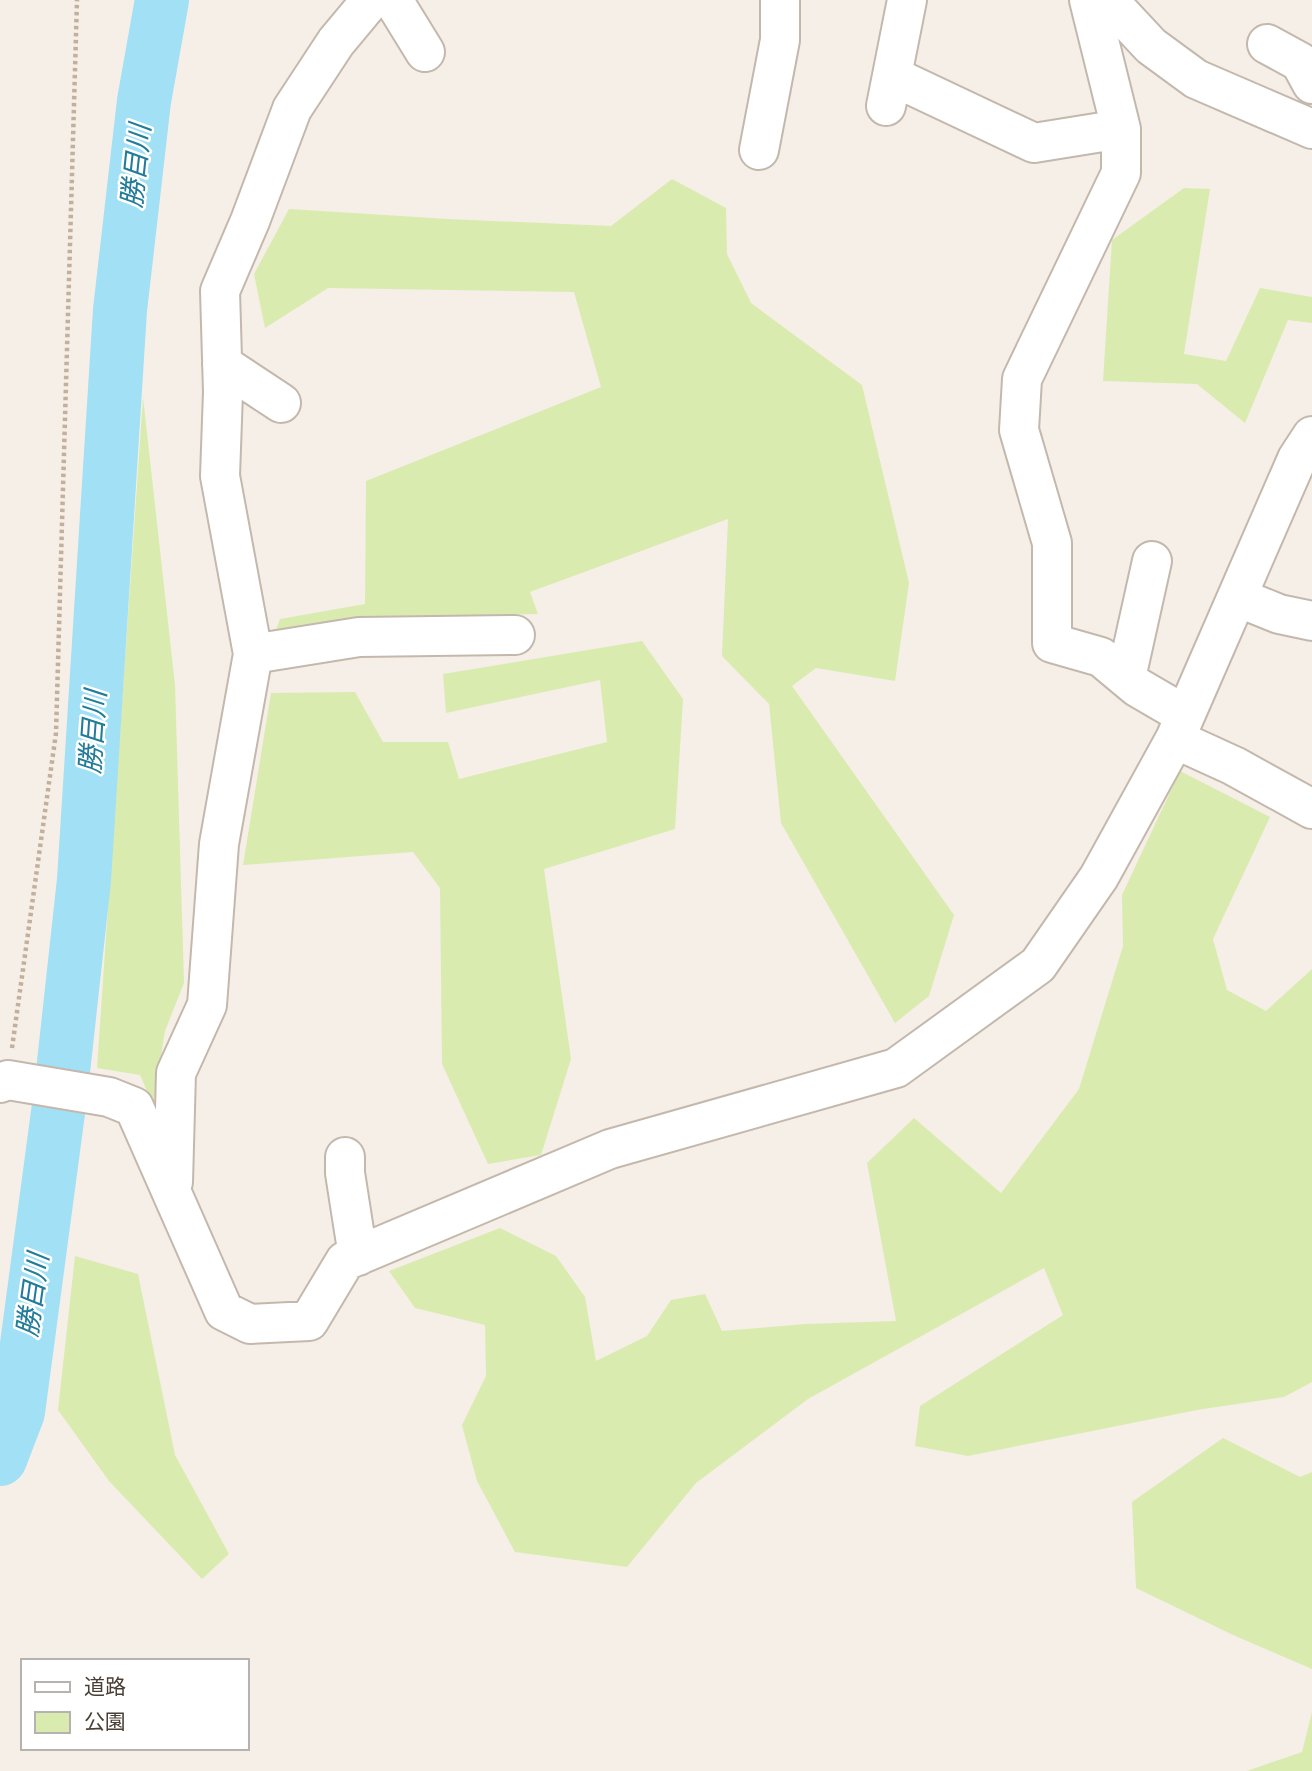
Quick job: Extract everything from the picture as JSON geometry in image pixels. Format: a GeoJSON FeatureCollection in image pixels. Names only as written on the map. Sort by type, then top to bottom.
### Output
{"type":"FeatureCollection","features":[{"type":"Feature","properties":{"kind":"street"},"geometry":{"type":"LineString","coordinates":[[173,1195],[176,1073],[207,1005],[219,844],[253,654],[220,476],[220,291],[250,221],[292,108],[336,42],[371,0]]}},
{"type":"Feature","properties":{"kind":"street"},"geometry":{"type":"LineString","coordinates":[[393,0],[425,52]]}},
{"type":"Feature","properties":{"kind":"street"},"geometry":{"type":"LineString","coordinates":[[759,150],[779,40],[780,0]]}},
{"type":"Feature","properties":{"kind":"street"},"geometry":{"type":"LineString","coordinates":[[907,0],[889,91],[1034,143],[1121,129]]}},
{"type":"Feature","properties":{"kind":"street"},"geometry":{"type":"LineString","coordinates":[[1089,0],[1121,129],[1121,173],[1022,379],[1019,430],[1052,543],[1052,643],[1101,656],[1180,727],[1234,766],[1312,808]]}},
{"type":"Feature","properties":{"kind":"street"},"geometry":{"type":"LineString","coordinates":[[1108,0],[1151,46],[1196,79],[1309,115]]}},
{"type":"Feature","properties":{"kind":"street"},"geometry":{"type":"LineString","coordinates":[[1267,44],[1300,62],[1312,84]]}},
{"type":"Feature","properties":{"kind":"street"},"geometry":{"type":"LineString","coordinates":[[222,364],[281,403]]}},
{"type":"Feature","properties":{"kind":"street"},"geometry":{"type":"LineString","coordinates":[[12,1082],[109,1097],[134,1107],[224,1311],[250,1324],[309,1321],[345,1261],[610,1149],[896,1068],[1038,965],[1099,877],[1180,727],[1297,459],[1312,436]]}},
{"type":"Feature","properties":{"kind":"street"},"geometry":{"type":"LineString","coordinates":[[1126,678],[1153,561]]}},
{"type":"Feature","properties":{"kind":"street"},"geometry":{"type":"LineString","coordinates":[[1237,597],[1279,614],[1312,621]]}},
{"type":"Feature","properties":{"kind":"street"},"geometry":{"type":"LineString","coordinates":[[253,654],[359,638],[515,635]]}},
{"type":"Feature","properties":{"kind":"street"},"geometry":{"type":"LineString","coordinates":[[345,1157],[358,1256]]}},
{"type":"Feature","properties":{"kind":"path"},"geometry":{"type":"LineString","coordinates":[[12,1082],[56,733],[77,0]]}},
{"type":"Feature","properties":{"kind":"green space"},"geometry":{"type":"Polygon","coordinates":[[[672,179],[726,208],[727,254],[751,303],[862,385],[909,583],[895,681],[816,668],[792,686],[954,915],[929,996],[895,1023],[781,823],[769,704],[722,656],[728,519],[530,592],[538,614],[409,616],[274,636],[280,619],[365,604],[366,481],[601,387],[574,292],[328,288],[265,328],[254,274],[289,209],[611,226],[672,179]]]}},
{"type":"Feature","properties":{"kind":"green space"},"geometry":{"type":"Polygon","coordinates":[[[1184,188],[1210,189],[1184,354],[1226,361],[1260,288],[1312,297],[1312,323],[1288,320],[1245,423],[1197,384],[1103,381],[1112,240],[1184,188]]]}},
{"type":"Feature","properties":{"kind":"green space"},"geometry":{"type":"Polygon","coordinates":[[[143,397],[175,685],[184,983],[165,1031],[153,1105],[140,1075],[97,1068],[143,397]]]}},
{"type":"Feature","properties":{"kind":"green space"},"geometry":{"type":"Polygon","coordinates":[[[642,641],[683,699],[675,829],[544,869],[571,1059],[541,1155],[488,1164],[442,1064],[440,888],[413,852],[243,865],[271,693],[355,692],[383,742],[448,742],[459,779],[607,742],[600,680],[446,713],[443,674],[642,641]]]}},
{"type":"Feature","properties":{"kind":"green space"},"geometry":{"type":"Polygon","coordinates":[[[1180,771],[1270,817],[1213,939],[1227,990],[1266,1011],[1312,969],[1312,1382],[1284,1397],[1197,1410],[968,1456],[915,1446],[920,1406],[1063,1315],[1044,1268],[808,1399],[696,1483],[627,1567],[515,1552],[477,1481],[462,1425],[486,1376],[485,1325],[415,1308],[389,1271],[500,1228],[556,1256],[585,1297],[596,1361],[647,1336],[671,1300],[705,1294],[722,1331],[805,1324],[896,1321],[867,1163],[914,1118],[1001,1193],[1079,1089],[1123,946],[1122,895],[1180,771]]]}},
{"type":"Feature","properties":{"kind":"green space"},"geometry":{"type":"Polygon","coordinates":[[[75,1256],[138,1274],[175,1455],[229,1554],[202,1579],[109,1481],[58,1410],[75,1256]]]}},
{"type":"Feature","properties":{"kind":"green space"},"geometry":{"type":"Polygon","coordinates":[[[1223,1438],[1300,1477],[1312,1472],[1312,1669],[1233,1635],[1136,1588],[1132,1502],[1223,1438]]]}},
{"type":"Feature","properties":{"kind":"green space"},"geometry":{"type":"Polygon","coordinates":[[[1312,1712],[1312,1771],[1247,1771],[1302,1752],[1312,1712]]]}},
{"type":"Feature","properties":{"kind":"waterway","name":"勝目川"},"geometry":{"type":"LineString","coordinates":[[0,1459],[18,1412],[61,1090],[84,880],[120,310],[144,101],[162,0]]}}]}
